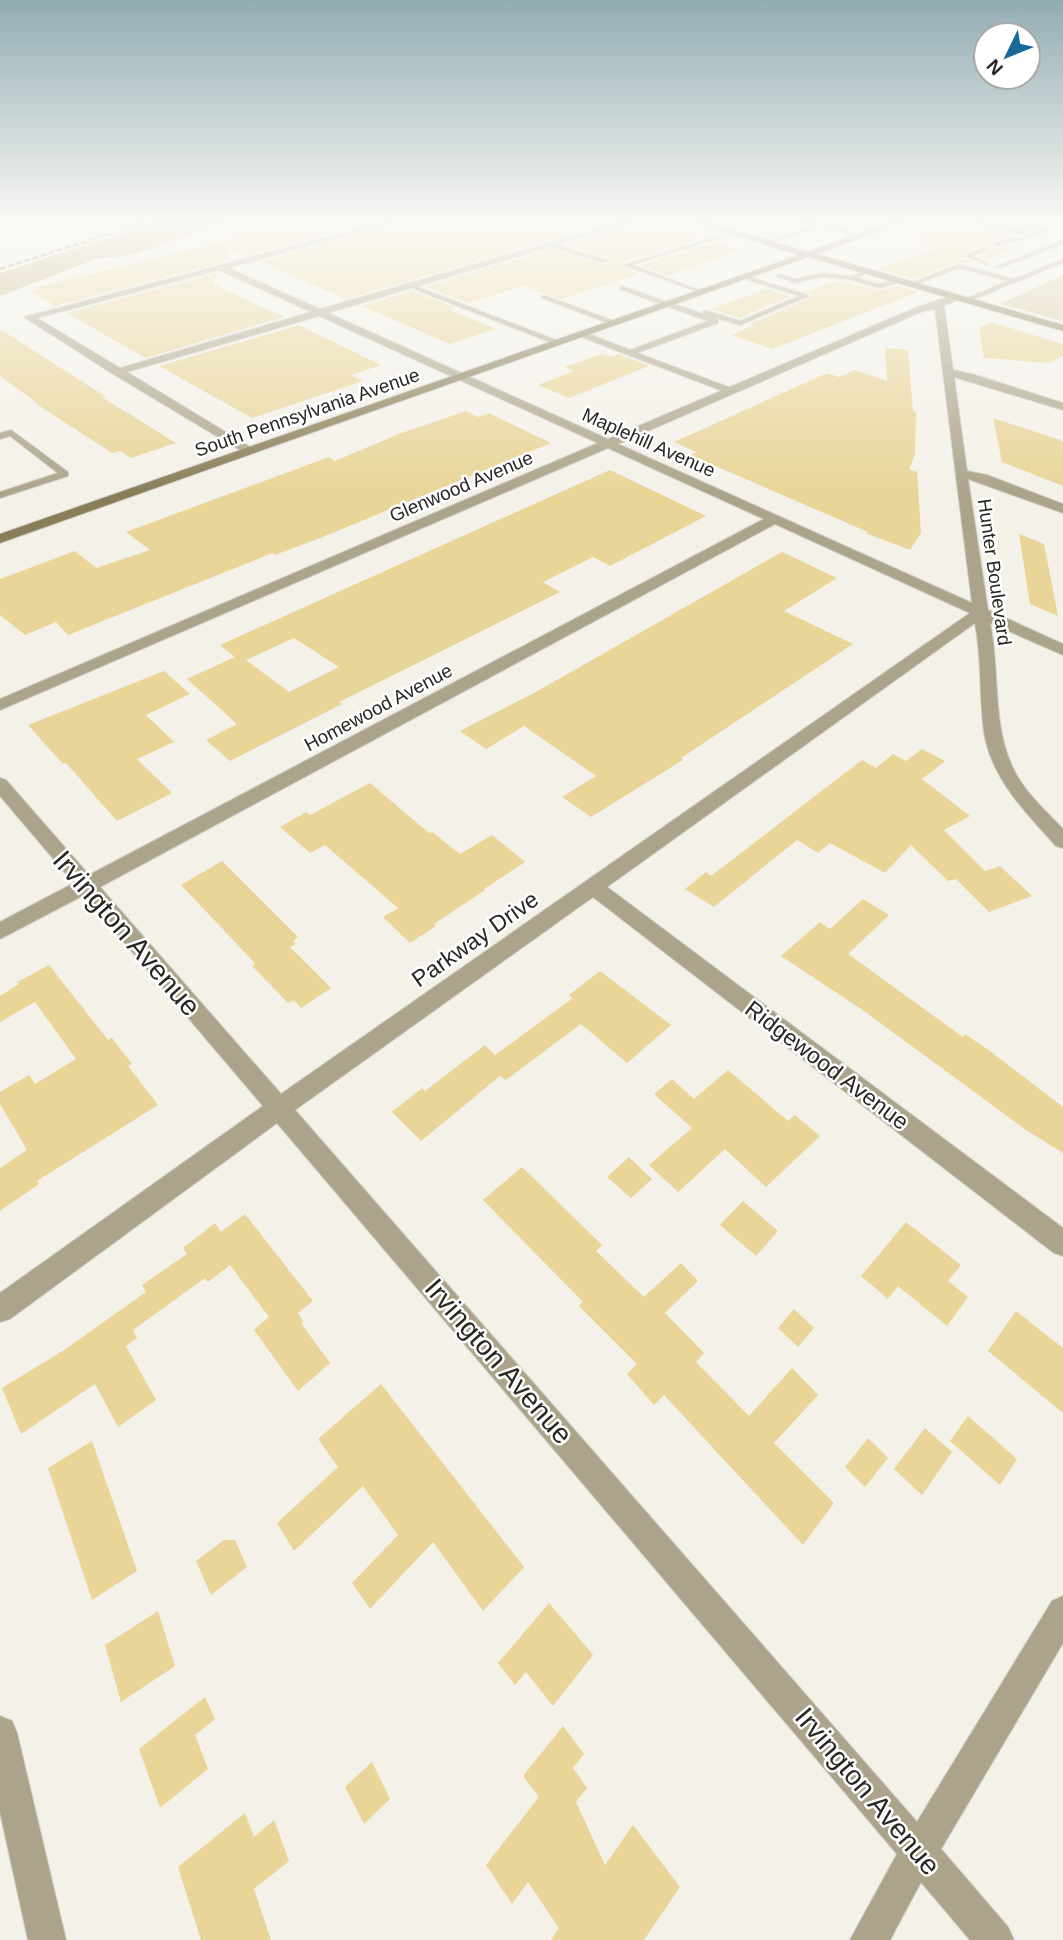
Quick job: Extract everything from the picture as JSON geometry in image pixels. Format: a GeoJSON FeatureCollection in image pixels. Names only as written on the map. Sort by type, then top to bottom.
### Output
{"type":"FeatureCollection","features":[{"type":"Feature","properties":{"kind":"main road","name":"South Pennsylvania Avenue"},"geometry":{"type":"LineString","coordinates":[[0,539],[649,312]]}},
{"type":"Feature","properties":{"kind":"main road"},"geometry":{"type":"LineString","coordinates":[[1007,312],[1063,328]]}},
{"type":"Feature","properties":{"kind":"street"},"geometry":{"type":"LineString","coordinates":[[50,312],[29,317],[248,451]]}},
{"type":"Feature","properties":{"kind":"street","name":"Maplehill Avenue"},"geometry":{"type":"LineString","coordinates":[[317,312],[1063,650]]}},
{"type":"Feature","properties":{"kind":"street"},"geometry":{"type":"LineString","coordinates":[[117,372],[325,312]]}},
{"type":"Feature","properties":{"kind":"street","name":"Glenwood Avenue"},"geometry":{"type":"LineString","coordinates":[[0,705],[914,312]]}},
{"type":"Feature","properties":{"kind":"street","name":"Hunter Boulevard"},"geometry":{"type":"LineString","coordinates":[[940,312],[981,612],[993,734],[1004,768],[1027,803],[1063,841]]}},
{"type":"Feature","properties":{"kind":"street"},"geometry":{"type":"LineString","coordinates":[[949,373],[968,376],[1063,407]]}},
{"type":"Feature","properties":{"kind":"street"},"geometry":{"type":"LineString","coordinates":[[962,474],[983,478],[1063,509]]}},
{"type":"Feature","properties":{"kind":"street","name":"Homewood Avenue"},"geometry":{"type":"LineString","coordinates":[[0,931],[775,519]]}},
{"type":"Feature","properties":{"kind":"street","name":"Parkway Drive"},"geometry":{"type":"LineString","coordinates":[[0,1309],[279,1108],[981,612]]}},
{"type":"Feature","properties":{"kind":"street","name":"Irvington Avenue"},"geometry":{"type":"LineString","coordinates":[[0,784],[995,1940]]}},
{"type":"Feature","properties":{"kind":"street","name":"Ridgewood Avenue"},"geometry":{"type":"LineString","coordinates":[[592,886],[1063,1244]]}},
{"type":"Feature","properties":{"kind":"street"},"geometry":{"type":"LineString","coordinates":[[869,1940],[918,1852],[954,1797],[1063,1612]]}},
{"type":"Feature","properties":{"kind":"street"},"geometry":{"type":"LineString","coordinates":[[0,1733],[47,1940]]}},
{"type":"Feature","properties":{"kind":"lane"},"geometry":{"type":"LineString","coordinates":[[478,312],[560,343]]}},
{"type":"Feature","properties":{"kind":"lane"},"geometry":{"type":"LineString","coordinates":[[584,312],[616,323]]}},
{"type":"Feature","properties":{"kind":"lane"},"geometry":{"type":"LineString","coordinates":[[630,353],[715,321],[693,312]]}},
{"type":"Feature","properties":{"kind":"lane"},"geometry":{"type":"LineString","coordinates":[[702,312],[740,323],[768,312]]}},
{"type":"Feature","properties":{"kind":"lane"},"geometry":{"type":"LineString","coordinates":[[583,335],[731,391]]}},
{"type":"Feature","properties":{"kind":"lane"},"geometry":{"type":"LineString","coordinates":[[0,436],[10,433],[65,474],[0,495]]}},
{"type":"Feature","properties":{"kind":"shaded area"},"geometry":{"type":"Polygon","coordinates":[[[1028,312],[1063,312],[1063,321],[1028,312]]]}},
{"type":"Feature","properties":{"kind":"building"},"geometry":{"type":"Polygon","coordinates":[[[272,312],[284,317],[145,358],[67,313],[272,312]]]}},
{"type":"Feature","properties":{"kind":"building"},"geometry":{"type":"Polygon","coordinates":[[[375,312],[454,312],[496,329],[450,344],[375,312]]]}},
{"type":"Feature","properties":{"kind":"building"},"geometry":{"type":"Polygon","coordinates":[[[719,312],[755,312],[740,318],[719,312]]]}},
{"type":"Feature","properties":{"kind":"building"},"geometry":{"type":"Polygon","coordinates":[[[779,312],[868,312],[772,349],[731,335],[754,325],[750,324],[779,312]]]}},
{"type":"Feature","properties":{"kind":"building"},"geometry":{"type":"Polygon","coordinates":[[[991,322],[1063,344],[1063,356],[1049,363],[984,358],[979,328],[991,322]]]}},
{"type":"Feature","properties":{"kind":"building"},"geometry":{"type":"Polygon","coordinates":[[[299,325],[381,365],[351,375],[363,381],[252,418],[159,366],[299,325]]]}},
{"type":"Feature","properties":{"kind":"building"},"geometry":{"type":"Polygon","coordinates":[[[0,329],[176,443],[131,458],[120,451],[112,453],[35,403],[0,376],[0,329]]]}},
{"type":"Feature","properties":{"kind":"building"},"geometry":{"type":"Polygon","coordinates":[[[885,348],[908,350],[913,411],[916,412],[915,454],[909,469],[917,472],[921,533],[910,550],[865,533],[868,532],[690,455],[696,452],[674,442],[827,373],[839,377],[855,370],[887,381],[885,348]]]}},
{"type":"Feature","properties":{"kind":"building"},"geometry":{"type":"Polygon","coordinates":[[[602,354],[611,357],[619,354],[649,366],[569,398],[538,385],[574,371],[565,367],[602,354]]]}},
{"type":"Feature","properties":{"kind":"building"},"geometry":{"type":"Polygon","coordinates":[[[466,411],[478,417],[489,413],[551,443],[320,538],[275,555],[273,553],[68,635],[56,622],[25,635],[0,615],[0,579],[75,551],[96,568],[150,550],[126,532],[329,457],[335,461],[396,435],[466,411]]]}},
{"type":"Feature","properties":{"kind":"building"},"geometry":{"type":"Polygon","coordinates":[[[993,418],[1063,441],[1063,486],[1002,462],[993,418]]]}},
{"type":"Feature","properties":{"kind":"building"},"geometry":{"type":"Polygon","coordinates":[[[610,470],[706,516],[610,566],[593,557],[543,582],[560,592],[339,702],[342,704],[230,761],[206,740],[237,724],[187,679],[235,657],[220,645],[610,470]],[[294,638],[246,660],[289,692],[339,667],[294,638]]]}},
{"type":"Feature","properties":{"kind":"building"},"geometry":{"type":"Polygon","coordinates":[[[1019,534],[1044,544],[1058,616],[1030,604],[1019,534]]]}},
{"type":"Feature","properties":{"kind":"building"},"geometry":{"type":"Polygon","coordinates":[[[782,552],[837,578],[784,611],[853,644],[681,758],[683,760],[591,817],[562,797],[596,776],[524,726],[486,749],[460,731],[534,693],[782,552]]]}},
{"type":"Feature","properties":{"kind":"building"},"geometry":{"type":"Polygon","coordinates":[[[164,671],[190,694],[146,715],[174,742],[137,759],[172,793],[117,821],[28,725],[164,671]]]}},
{"type":"Feature","properties":{"kind":"building"},"geometry":{"type":"Polygon","coordinates":[[[922,749],[945,761],[922,779],[970,816],[944,830],[985,871],[1000,866],[1032,896],[989,912],[956,879],[948,881],[911,845],[885,873],[830,843],[818,853],[797,840],[714,907],[685,889],[706,872],[711,876],[862,760],[876,768],[893,754],[906,761],[922,749]]]}},
{"type":"Feature","properties":{"kind":"building"},"geometry":{"type":"Polygon","coordinates":[[[370,783],[429,833],[432,832],[460,854],[492,835],[525,862],[410,943],[383,917],[398,908],[325,845],[310,853],[280,827],[306,812],[310,815],[370,783]]]}},
{"type":"Feature","properties":{"kind":"building"},"geometry":{"type":"Polygon","coordinates":[[[222,861],[298,937],[293,941],[296,944],[290,947],[331,988],[301,1008],[294,1000],[288,1003],[252,966],[255,964],[251,959],[181,885],[222,861]]]}},
{"type":"Feature","properties":{"kind":"building"},"geometry":{"type":"Polygon","coordinates":[[[863,899],[889,915],[848,954],[963,1037],[965,1034],[990,1051],[1063,1107],[1063,1153],[1026,1130],[864,1011],[781,956],[820,922],[830,929],[863,899]]]}},
{"type":"Feature","properties":{"kind":"building"},"geometry":{"type":"Polygon","coordinates":[[[49,965],[108,1040],[112,1038],[132,1064],[128,1066],[158,1105],[37,1181],[39,1184],[0,1211],[0,1168],[27,1150],[0,1104],[0,1092],[29,1075],[35,1084],[76,1059],[35,1002],[0,1022],[0,996],[19,984],[17,982],[49,965]]]}},
{"type":"Feature","properties":{"kind":"building"},"geometry":{"type":"Polygon","coordinates":[[[600,971],[671,1025],[627,1063],[581,1024],[506,1080],[500,1076],[421,1141],[392,1112],[422,1088],[425,1091],[485,1045],[495,1055],[573,998],[569,995],[600,971]]]}},
{"type":"Feature","properties":{"kind":"building"},"geometry":{"type":"Polygon","coordinates":[[[728,1070],[788,1121],[795,1115],[820,1136],[766,1187],[725,1149],[678,1192],[649,1165],[692,1128],[654,1094],[672,1079],[694,1099],[728,1070]]]}},
{"type":"Feature","properties":{"kind":"building"},"geometry":{"type":"Polygon","coordinates":[[[629,1157],[652,1179],[631,1198],[607,1177],[629,1157]]]}},
{"type":"Feature","properties":{"kind":"building"},"geometry":{"type":"Polygon","coordinates":[[[522,1167],[602,1245],[596,1251],[644,1297],[681,1263],[698,1281],[665,1313],[704,1353],[696,1362],[749,1416],[792,1368],[818,1395],[774,1443],[834,1503],[803,1545],[664,1395],[654,1405],[627,1374],[637,1364],[579,1306],[583,1302],[483,1200],[522,1167]]]}},
{"type":"Feature","properties":{"kind":"building"},"geometry":{"type":"Polygon","coordinates":[[[743,1201],[778,1231],[756,1256],[720,1225],[743,1201]]]}},
{"type":"Feature","properties":{"kind":"building"},"geometry":{"type":"Polygon","coordinates":[[[245,1214],[313,1301],[298,1313],[303,1321],[301,1323],[330,1363],[298,1391],[254,1330],[269,1317],[230,1265],[208,1282],[205,1278],[133,1330],[137,1338],[126,1346],[156,1400],[118,1427],[95,1384],[21,1434],[2,1388],[64,1350],[146,1292],[142,1285],[187,1254],[183,1248],[215,1223],[221,1232],[245,1214]]]}},
{"type":"Feature","properties":{"kind":"building"},"geometry":{"type":"Polygon","coordinates":[[[906,1222],[961,1265],[948,1281],[968,1297],[947,1326],[898,1286],[888,1299],[861,1276],[906,1222]]]}},
{"type":"Feature","properties":{"kind":"building"},"geometry":{"type":"Polygon","coordinates":[[[794,1309],[814,1328],[798,1347],[778,1328],[794,1309]]]}},
{"type":"Feature","properties":{"kind":"building"},"geometry":{"type":"Polygon","coordinates":[[[1016,1311],[1063,1348],[1063,1413],[988,1351],[1016,1311]]]}},
{"type":"Feature","properties":{"kind":"building"},"geometry":{"type":"Polygon","coordinates":[[[381,1384],[524,1567],[483,1611],[433,1542],[370,1609],[352,1583],[398,1535],[363,1486],[294,1551],[277,1523],[338,1467],[318,1439],[381,1384]]]}},
{"type":"Feature","properties":{"kind":"building"},"geometry":{"type":"Polygon","coordinates":[[[968,1416],[1017,1459],[1000,1485],[950,1441],[968,1416]]]}},
{"type":"Feature","properties":{"kind":"building"},"geometry":{"type":"Polygon","coordinates":[[[925,1428],[952,1452],[922,1495],[894,1469],[925,1428]]]}},
{"type":"Feature","properties":{"kind":"building"},"geometry":{"type":"Polygon","coordinates":[[[868,1438],[888,1458],[865,1487],[845,1467],[868,1438]]]}},
{"type":"Feature","properties":{"kind":"building"},"geometry":{"type":"Polygon","coordinates":[[[92,1441],[137,1571],[92,1600],[48,1468],[92,1441]]]}},
{"type":"Feature","properties":{"kind":"building"},"geometry":{"type":"Polygon","coordinates":[[[224,1540],[235,1540],[247,1567],[211,1595],[196,1561],[224,1540]]]}},
{"type":"Feature","properties":{"kind":"building"},"geometry":{"type":"Polygon","coordinates":[[[549,1603],[593,1655],[553,1706],[526,1672],[515,1685],[498,1663],[549,1603]]]}},
{"type":"Feature","properties":{"kind":"building"},"geometry":{"type":"Polygon","coordinates":[[[158,1611],[175,1666],[121,1702],[105,1645],[158,1611]]]}},
{"type":"Feature","properties":{"kind":"building"},"geometry":{"type":"Polygon","coordinates":[[[205,1697],[215,1719],[195,1735],[208,1769],[160,1808],[139,1749],[205,1697]]]}},
{"type":"Feature","properties":{"kind":"building"},"geometry":{"type":"Polygon","coordinates":[[[563,1726],[584,1754],[573,1768],[587,1788],[576,1802],[605,1865],[633,1825],[680,1887],[644,1940],[551,1940],[559,1928],[528,1882],[512,1904],[486,1865],[539,1797],[523,1776],[563,1726]]]}},
{"type":"Feature","properties":{"kind":"building"},"geometry":{"type":"Polygon","coordinates":[[[372,1762],[390,1799],[364,1824],[345,1787],[372,1762]]]}},
{"type":"Feature","properties":{"kind":"building"},"geometry":{"type":"Polygon","coordinates":[[[245,1813],[254,1837],[274,1820],[289,1861],[254,1889],[271,1940],[201,1940],[178,1867],[245,1813]]]}}]}
